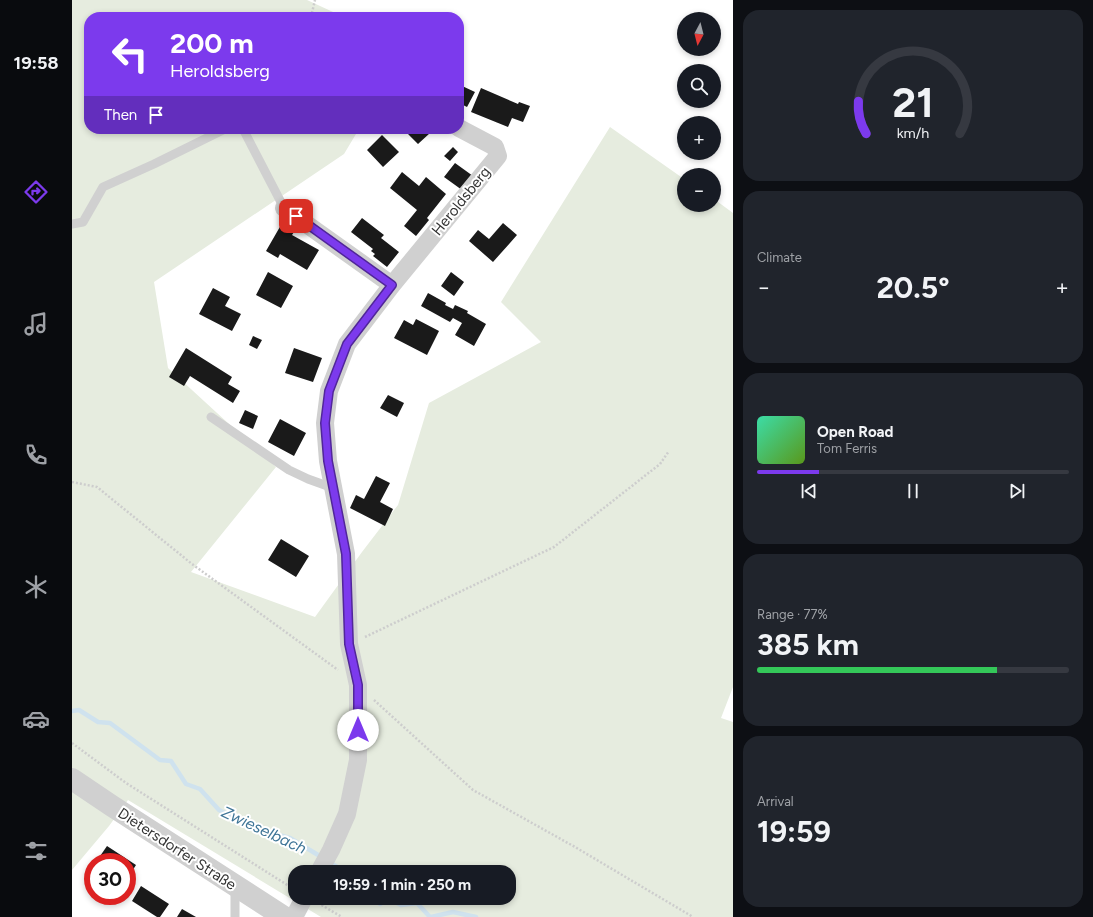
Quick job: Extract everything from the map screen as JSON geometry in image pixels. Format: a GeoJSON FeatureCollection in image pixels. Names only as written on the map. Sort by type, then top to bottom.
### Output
{"type":"FeatureCollection","features":[{"type":"Feature","properties":{"kind":"street","name":"Heroldsberg"},"geometry":{"type":"LineString","coordinates":[[323,865],[332,850],[347,814],[358,760],[358,685],[349,644],[346,554],[328,461],[325,423],[329,391],[347,344],[392,285],[498,156],[495,147],[464,131]]}},
{"type":"Feature","properties":{"kind":"street"},"geometry":{"type":"LineString","coordinates":[[284,208],[392,285]]}},
{"type":"Feature","properties":{"kind":"street","name":"Dietersdorfer Straße"},"geometry":{"type":"LineString","coordinates":[[72,779],[284,917]]}},
{"type":"Feature","properties":{"kind":"street"},"geometry":{"type":"LineString","coordinates":[[294,917],[305,905]]}},
{"type":"Feature","properties":{"kind":"lane"},"geometry":{"type":"LineString","coordinates":[[72,224],[83,222],[103,186],[154,164],[215,134]]}},
{"type":"Feature","properties":{"kind":"lane"},"geometry":{"type":"LineString","coordinates":[[246,134],[284,208]]}},
{"type":"Feature","properties":{"kind":"lane"},"geometry":{"type":"LineString","coordinates":[[211,417],[289,470],[308,480],[333,488]]}},
{"type":"Feature","properties":{"kind":"lane"},"geometry":{"type":"LineString","coordinates":[[235,886],[235,917]]}},
{"type":"Feature","properties":{"kind":"path"},"geometry":{"type":"LineString","coordinates":[[312,12],[315,0]]}},
{"type":"Feature","properties":{"kind":"path"},"geometry":{"type":"LineString","coordinates":[[349,644],[554,547],[660,464],[669,452]]}},
{"type":"Feature","properties":{"kind":"path"},"geometry":{"type":"LineString","coordinates":[[72,482],[97,487],[192,564],[358,685],[473,790],[575,847],[693,917]]}},
{"type":"Feature","properties":{"kind":"path"},"geometry":{"type":"LineString","coordinates":[[72,743],[126,783],[288,885]]}},
{"type":"Feature","properties":{"kind":"path"},"geometry":{"type":"LineString","coordinates":[[319,905],[342,917]]}},
{"type":"Feature","properties":{"kind":"shaded area"},"geometry":{"type":"Polygon","coordinates":[[[72,0],[307,0],[333,12],[84,12],[84,134],[356,134],[344,154],[154,282],[168,368],[276,467],[191,572],[315,617],[398,505],[429,403],[541,342],[501,302],[610,127],[677,174],[677,212],[721,212],[721,204],[733,213],[733,687],[721,718],[733,722],[733,917],[321,917],[301,905],[516,905],[516,865],[288,865],[288,897],[128,800],[109,826],[86,853],[84,853],[84,856],[72,870],[72,0]]]}},
{"type":"Feature","properties":{"kind":"building"},"geometry":{"type":"Polygon","coordinates":[[[464,87],[475,92],[467,107],[464,106],[464,87]]]}},
{"type":"Feature","properties":{"kind":"building"},"geometry":{"type":"Polygon","coordinates":[[[481,88],[518,104],[519,102],[530,106],[523,122],[512,118],[508,127],[471,112],[481,88]]]}},
{"type":"Feature","properties":{"kind":"building"},"geometry":{"type":"Polygon","coordinates":[[[408,134],[429,134],[418,144],[408,134]]]}},
{"type":"Feature","properties":{"kind":"building"},"geometry":{"type":"Polygon","coordinates":[[[382,135],[399,152],[383,167],[367,150],[382,135]]]}},
{"type":"Feature","properties":{"kind":"building"},"geometry":{"type":"Polygon","coordinates":[[[453,147],[458,152],[450,161],[444,156],[453,147]]]}},
{"type":"Feature","properties":{"kind":"building"},"geometry":{"type":"Polygon","coordinates":[[[455,163],[473,176],[462,190],[444,177],[455,163]]]}},
{"type":"Feature","properties":{"kind":"building"},"geometry":{"type":"Polygon","coordinates":[[[402,172],[419,186],[426,177],[446,194],[427,218],[429,220],[416,236],[404,226],[417,210],[390,188],[402,172]]]}},
{"type":"Feature","properties":{"kind":"building"},"geometry":{"type":"Polygon","coordinates":[[[362,218],[384,235],[381,238],[399,252],[387,267],[373,256],[375,254],[371,251],[373,249],[351,232],[362,218]]]}},
{"type":"Feature","properties":{"kind":"building"},"geometry":{"type":"Polygon","coordinates":[[[503,223],[517,235],[493,262],[469,241],[478,230],[489,239],[503,223]]]}},
{"type":"Feature","properties":{"kind":"building"},"geometry":{"type":"Polygon","coordinates":[[[281,225],[294,232],[292,235],[319,250],[307,270],[280,254],[278,258],[266,251],[281,225]]]}},
{"type":"Feature","properties":{"kind":"building"},"geometry":{"type":"Polygon","coordinates":[[[268,272],[293,286],[281,308],[256,295],[268,272]]]}},
{"type":"Feature","properties":{"kind":"building"},"geometry":{"type":"Polygon","coordinates":[[[451,272],[464,282],[454,296],[441,286],[451,272]]]}},
{"type":"Feature","properties":{"kind":"building"},"geometry":{"type":"Polygon","coordinates":[[[213,288],[230,297],[225,306],[241,314],[232,331],[199,314],[213,288]]]}},
{"type":"Feature","properties":{"kind":"building"},"geometry":{"type":"Polygon","coordinates":[[[428,293],[446,303],[445,305],[453,309],[455,305],[468,311],[467,313],[486,324],[474,346],[455,335],[462,323],[453,318],[450,322],[421,306],[428,293]]]}},
{"type":"Feature","properties":{"kind":"building"},"geometry":{"type":"Polygon","coordinates":[[[416,319],[439,331],[427,355],[394,338],[404,320],[413,325],[416,319]]]}},
{"type":"Feature","properties":{"kind":"building"},"geometry":{"type":"Polygon","coordinates":[[[253,336],[262,340],[257,349],[249,345],[253,336]]]}},
{"type":"Feature","properties":{"kind":"building"},"geometry":{"type":"Polygon","coordinates":[[[186,348],[232,377],[228,384],[240,391],[233,403],[190,376],[184,386],[169,377],[186,348]]]}},
{"type":"Feature","properties":{"kind":"building"},"geometry":{"type":"Polygon","coordinates":[[[294,348],[322,358],[313,382],[285,373],[294,348]]]}},
{"type":"Feature","properties":{"kind":"building"},"geometry":{"type":"Polygon","coordinates":[[[388,395],[404,403],[397,417],[380,408],[388,395]]]}},
{"type":"Feature","properties":{"kind":"building"},"geometry":{"type":"Polygon","coordinates":[[[245,410],[258,416],[253,429],[239,423],[245,410]]]}},
{"type":"Feature","properties":{"kind":"building"},"geometry":{"type":"Polygon","coordinates":[[[280,419],[306,433],[294,456],[268,442],[280,419]]]}},
{"type":"Feature","properties":{"kind":"building"},"geometry":{"type":"Polygon","coordinates":[[[376,476],[390,483],[380,502],[393,509],[385,526],[350,508],[356,495],[364,499],[376,476]]]}},
{"type":"Feature","properties":{"kind":"building"},"geometry":{"type":"Polygon","coordinates":[[[281,539],[309,556],[296,577],[268,560],[281,539]]]}},
{"type":"Feature","properties":{"kind":"building"},"geometry":{"type":"Polygon","coordinates":[[[107,846],[118,853],[102,853],[107,846]]]}},
{"type":"Feature","properties":{"kind":"building"},"geometry":{"type":"Polygon","coordinates":[[[141,886],[169,904],[160,917],[157,917],[136,904],[136,894],[141,886]]]}},
{"type":"Feature","properties":{"kind":"building"},"geometry":{"type":"Polygon","coordinates":[[[182,909],[196,917],[177,917],[182,909]]]}},
{"type":"Feature","properties":{"kind":"waterway","name":"Zwieselbach"},"geometry":{"type":"LineString","coordinates":[[72,711],[79,710],[98,722],[110,723],[160,760],[171,761],[186,784],[200,789],[219,810],[257,829],[290,838],[323,858]]}},
{"type":"Feature","properties":{"kind":"waterway","name":"Zwieselbach"},"geometry":{"type":"LineString","coordinates":[[329,862],[334,865]]}},
{"type":"Feature","properties":{"kind":"waterway","name":"Zwieselbach"},"geometry":{"type":"LineString","coordinates":[[419,905],[430,917]]}},
{"type":"Feature","properties":{"kind":"waterway","name":"Zwieselbach"},"geometry":{"type":"LineString","coordinates":[[431,917],[453,912],[476,917]]}},
{"type":"Feature","properties":{"kind":"route"},"geometry":{"type":"LineString","coordinates":[[296,216],[392,285],[347,344],[329,391],[325,423],[328,461],[346,554],[349,644],[358,685],[358,730]]}}]}
